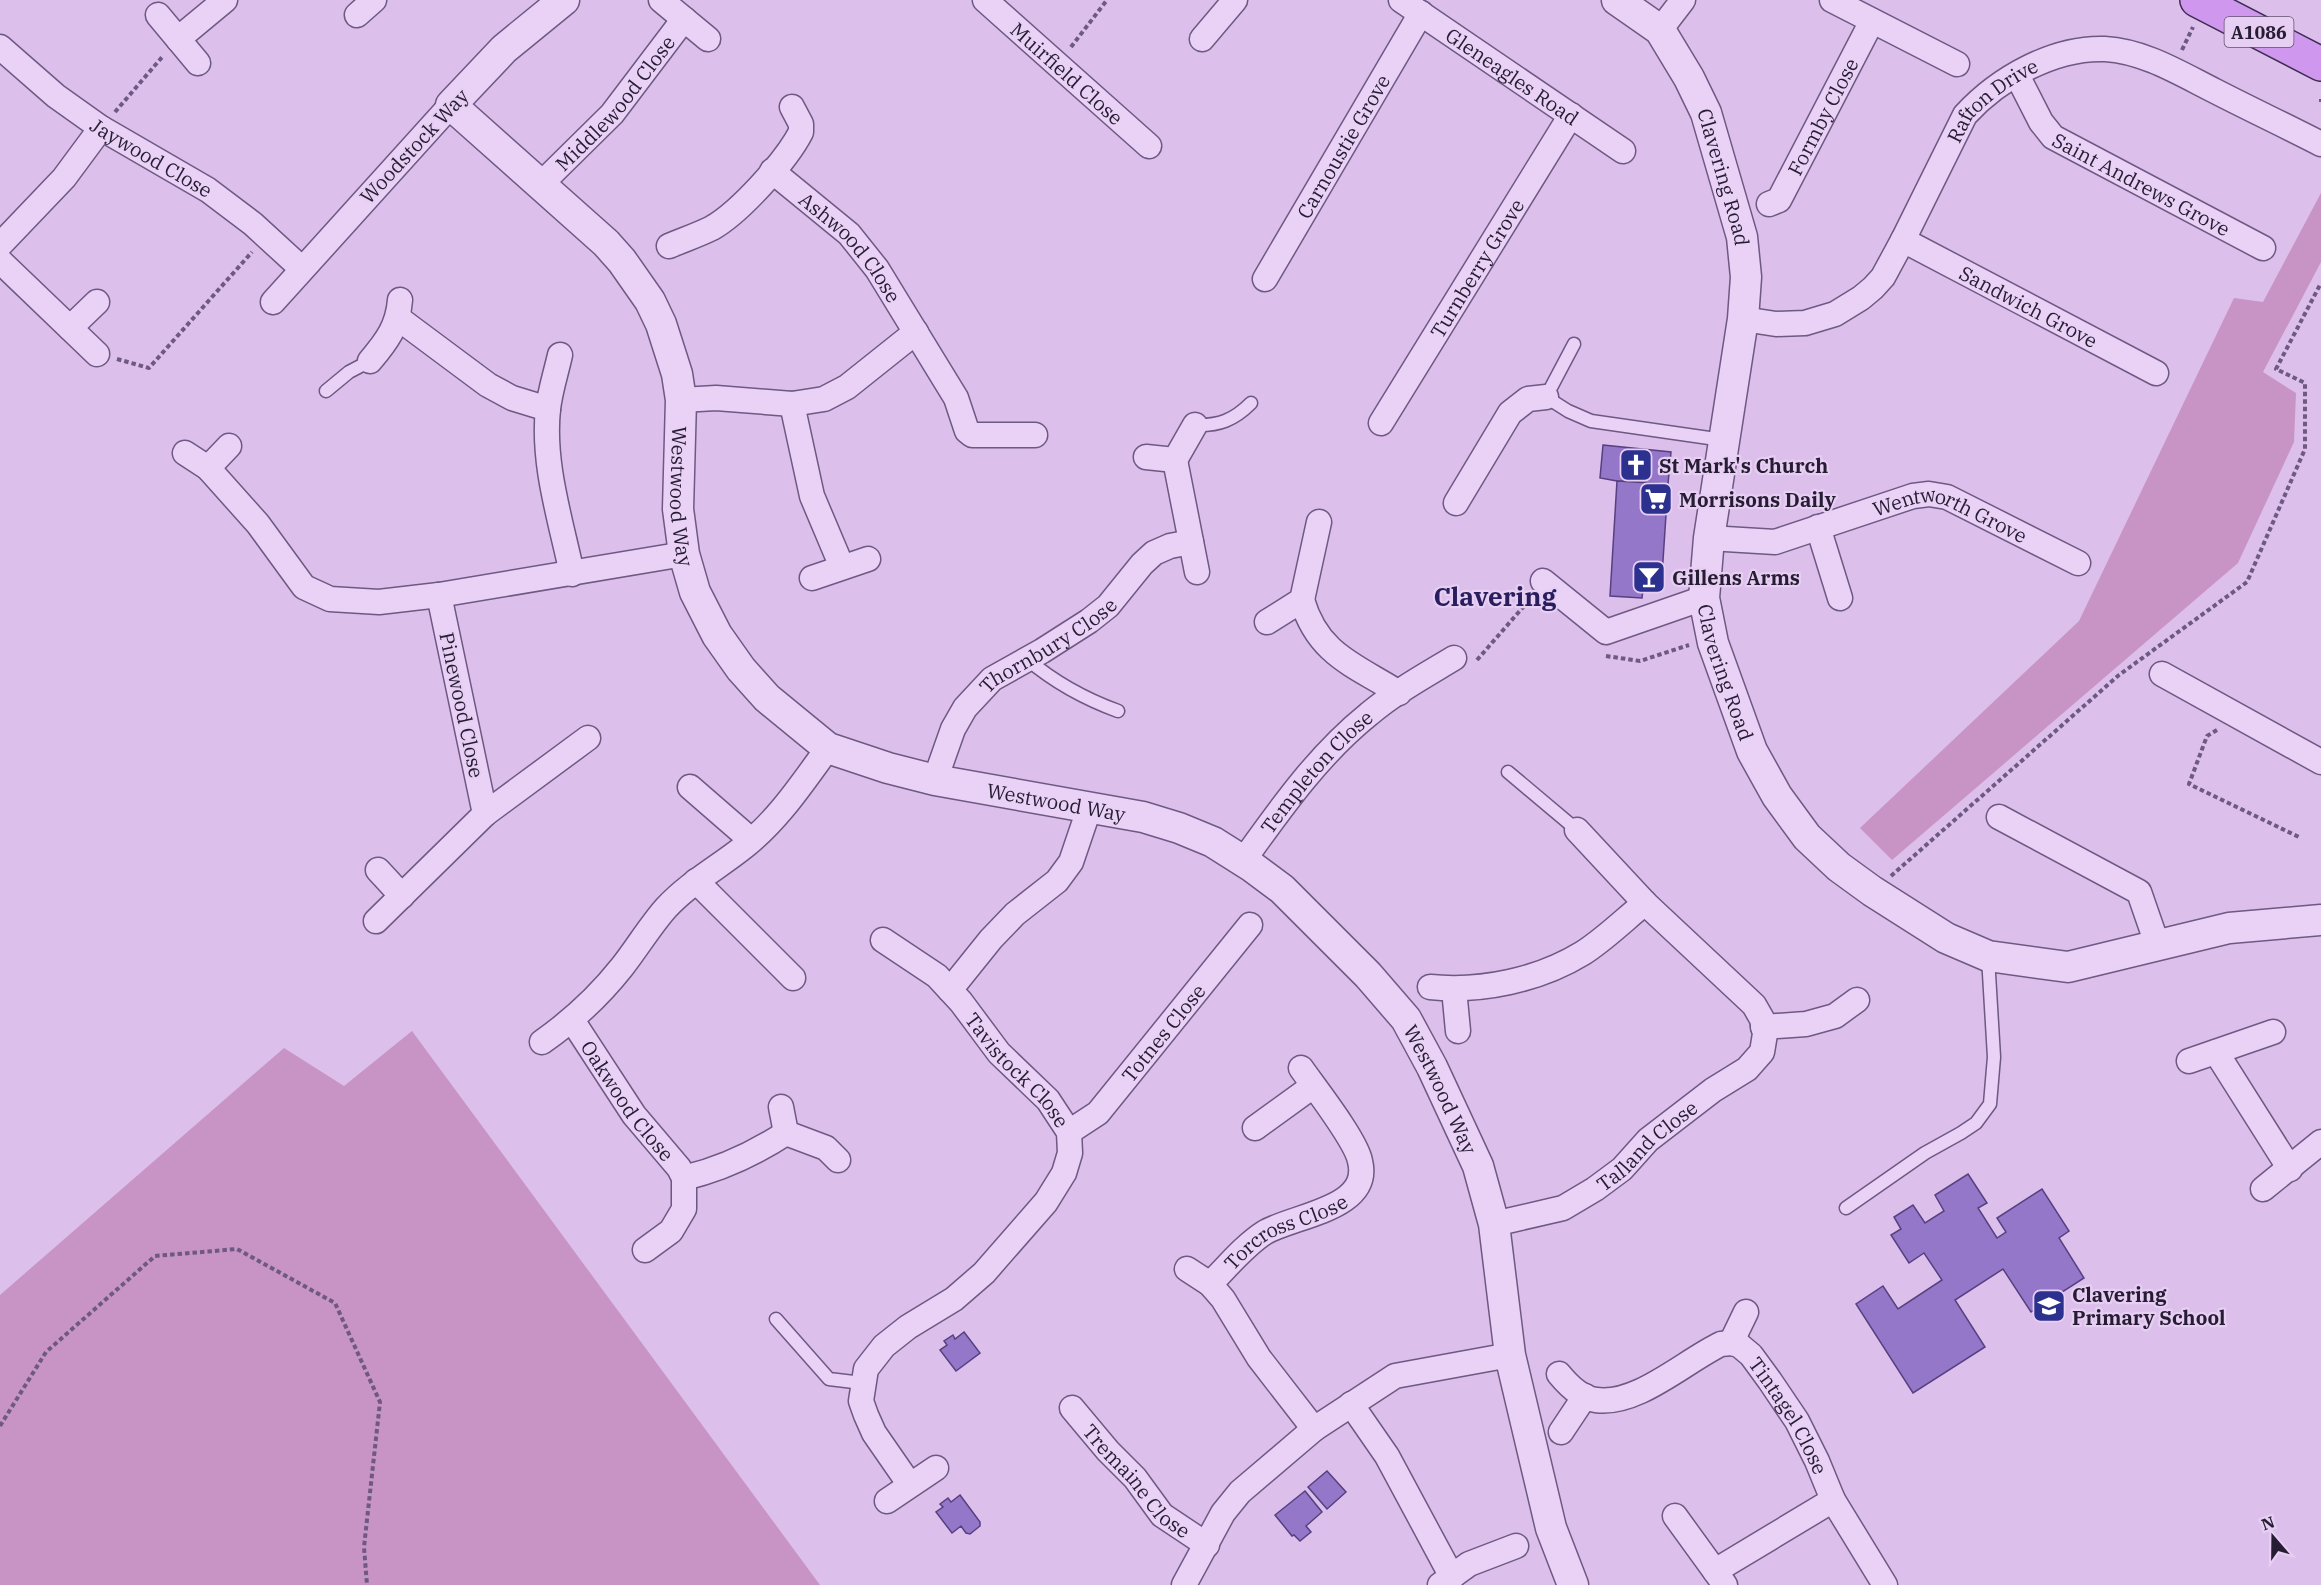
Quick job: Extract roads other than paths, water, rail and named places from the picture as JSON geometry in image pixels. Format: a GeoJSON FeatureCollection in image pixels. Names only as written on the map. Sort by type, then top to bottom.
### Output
{"type":"FeatureCollection","features":[{"type":"Feature","properties":{"kind":"main road","name":"A1086"},"geometry":{"type":"LineString","coordinates":[[2200,2],[2321,64]]}},
{"type":"Feature","properties":{"kind":"street"},"geometry":{"type":"LineString","coordinates":[[178,39],[225,0]]}},
{"type":"Feature","properties":{"kind":"street","name":"Woodstock Way"},"geometry":{"type":"LineString","coordinates":[[273,302],[301,268],[504,49],[564,0]]}},
{"type":"Feature","properties":{"kind":"street","name":"Middlewood Close"},"geometry":{"type":"LineString","coordinates":[[661,0],[708,39]]}},
{"type":"Feature","properties":{"kind":"street","name":"Muirfield Close"},"geometry":{"type":"LineString","coordinates":[[986,0],[1149,146]]}},
{"type":"Feature","properties":{"kind":"street","name":"Clavering Road"},"geometry":{"type":"LineString","coordinates":[[1617,0],[1660,30],[1680,61],[1706,113],[1742,237],[1746,278],[1743,319],[1709,538],[1704,598],[1713,643],[1752,752],[1777,796],[1808,837],[1839,867],[1872,891],[1946,938],[1988,956],[2068,967],[2229,928],[2320,916]]}},
{"type":"Feature","properties":{"kind":"street"},"geometry":{"type":"LineString","coordinates":[[1660,30],[1683,0]]}},
{"type":"Feature","properties":{"kind":"street"},"geometry":{"type":"LineString","coordinates":[[1832,0],[1957,64]]}},
{"type":"Feature","properties":{"kind":"street"},"geometry":{"type":"LineString","coordinates":[[1202,39],[1233,1]]}},
{"type":"Feature","properties":{"kind":"street","name":"Gleneagles Road"},"geometry":{"type":"LineString","coordinates":[[1411,7],[1623,151]]}},
{"type":"Feature","properties":{"kind":"street","name":"Carnoustie Grove"},"geometry":{"type":"LineString","coordinates":[[1264,279],[1411,7]]}},
{"type":"Feature","properties":{"kind":"street"},"geometry":{"type":"LineString","coordinates":[[158,15],[198,63]]}},
{"type":"Feature","properties":{"kind":"street","name":"Middlewood Close"},"geometry":{"type":"LineString","coordinates":[[541,184],[612,114],[684,20]]}},
{"type":"Feature","properties":{"kind":"street","name":"Formby Close"},"geometry":{"type":"LineString","coordinates":[[1769,207],[1779,200],[1872,21]]}},
{"type":"Feature","properties":{"kind":"street","name":"Jaywood Close"},"geometry":{"type":"LineString","coordinates":[[0,47],[56,96],[101,128],[208,190],[266,236],[301,268]]}},
{"type":"Feature","properties":{"kind":"street","name":"Rafton Drive"},"geometry":{"type":"LineString","coordinates":[[1743,319],[1776,324],[1805,323],[1835,314],[1873,288],[1883,277],[1903,240],[1965,116],[1980,99],[2017,75],[2058,55],[2089,49],[2123,52],[2172,70],[2321,144]]}},
{"type":"Feature","properties":{"kind":"street","name":"Saint Andrews Grove"},"geometry":{"type":"LineString","coordinates":[[2017,75],[2041,122],[2054,137],[2263,248]]}},
{"type":"Feature","properties":{"kind":"street","name":"Westwood Way"},"geometry":{"type":"LineString","coordinates":[[451,105],[606,243],[637,280],[650,301],[667,341],[677,374],[681,400],[678,509],[684,554],[695,592],[717,635],[741,669],[767,698],[828,748],[888,768],[936,780],[1143,817],[1213,842],[1282,889],[1368,975],[1406,1020],[1461,1126],[1478,1166],[1494,1224],[1510,1354],[1551,1528],[1573,1585]]}},
{"type":"Feature","properties":{"kind":"street"},"geometry":{"type":"LineString","coordinates":[[669,246],[712,228],[734,213],[772,171],[801,132],[801,124],[792,107]]}},
{"type":"Feature","properties":{"kind":"street","name":"Turnberry Grove"},"geometry":{"type":"LineString","coordinates":[[1381,423],[1571,115]]}},
{"type":"Feature","properties":{"kind":"street"},"geometry":{"type":"LineString","coordinates":[[0,245],[64,178],[101,128]]}},
{"type":"Feature","properties":{"kind":"street","name":"Ashwood Close"},"geometry":{"type":"LineString","coordinates":[[772,171],[849,234],[877,269],[956,398],[968,431],[972,435],[1035,435]]}},
{"type":"Feature","properties":{"kind":"street","name":"Sandwich Grove"},"geometry":{"type":"LineString","coordinates":[[1903,240],[2156,373]]}},
{"type":"Feature","properties":{"kind":"street"},"geometry":{"type":"LineString","coordinates":[[0,261],[98,354]]}},
{"type":"Feature","properties":{"kind":"street"},"geometry":{"type":"LineString","coordinates":[[70,328],[97,302]]}},
{"type":"Feature","properties":{"kind":"street"},"geometry":{"type":"LineString","coordinates":[[370,361],[386,342],[399,309],[488,386],[512,398],[548,409]]}},
{"type":"Feature","properties":{"kind":"street"},"geometry":{"type":"LineString","coordinates":[[681,400],[716,398],[792,404],[824,399],[847,387],[916,332]]}},
{"type":"Feature","properties":{"kind":"street"},"geometry":{"type":"LineString","coordinates":[[560,355],[548,409],[548,449],[551,475],[572,574]]}},
{"type":"Feature","properties":{"kind":"street"},"geometry":{"type":"LineString","coordinates":[[1456,502],[1510,413],[1528,399],[1546,398]]}},
{"type":"Feature","properties":{"kind":"street"},"geometry":{"type":"LineString","coordinates":[[792,404],[812,496],[842,567]]}},
{"type":"Feature","properties":{"kind":"street"},"geometry":{"type":"LineString","coordinates":[[1195,425],[1175,460],[1197,572]]}},
{"type":"Feature","properties":{"kind":"street"},"geometry":{"type":"LineString","coordinates":[[208,468],[229,446]]}},
{"type":"Feature","properties":{"kind":"street"},"geometry":{"type":"LineString","coordinates":[[185,453],[208,468],[258,524],[304,587],[330,599],[379,602],[439,596],[684,554]]}},
{"type":"Feature","properties":{"kind":"street"},"geometry":{"type":"LineString","coordinates":[[1146,457],[1175,460]]}},
{"type":"Feature","properties":{"kind":"street","name":"Wentworth Grove"},"geometry":{"type":"LineString","coordinates":[[1709,538],[1775,542],[1913,496],[1929,494],[1947,497],[2078,563]]}},
{"type":"Feature","properties":{"kind":"street"},"geometry":{"type":"LineString","coordinates":[[1319,522],[1302,600],[1308,620],[1340,658],[1399,693]]}},
{"type":"Feature","properties":{"kind":"street"},"geometry":{"type":"LineString","coordinates":[[1818,527],[1840,598]]}},
{"type":"Feature","properties":{"kind":"street","name":"Thornbury Close"},"geometry":{"type":"LineString","coordinates":[[936,780],[952,729],[965,708],[992,679],[1089,621],[1108,606],[1142,564],[1154,553],[1170,546],[1191,542]]}},
{"type":"Feature","properties":{"kind":"street"},"geometry":{"type":"LineString","coordinates":[[812,578],[868,559]]}},
{"type":"Feature","properties":{"kind":"street"},"geometry":{"type":"LineString","coordinates":[[1543,580],[1606,632],[1704,598]]}},
{"type":"Feature","properties":{"kind":"street","name":"Pinewood Close"},"geometry":{"type":"LineString","coordinates":[[439,596],[485,814]]}},
{"type":"Feature","properties":{"kind":"street"},"geometry":{"type":"LineString","coordinates":[[1267,622],[1302,600]]}},
{"type":"Feature","properties":{"kind":"street","name":"Templeton Close"},"geometry":{"type":"LineString","coordinates":[[1243,861],[1306,775],[1369,713],[1454,658]]}},
{"type":"Feature","properties":{"kind":"street"},"geometry":{"type":"LineString","coordinates":[[2162,674],[2230,723],[2321,762]]}},
{"type":"Feature","properties":{"kind":"street","name":"Pinewood Close"},"geometry":{"type":"LineString","coordinates":[[376,921],[485,814],[588,738]]}},
{"type":"Feature","properties":{"kind":"street","name":"Oakwood Close"},"geometry":{"type":"LineString","coordinates":[[542,1042],[572,1020],[620,969],[667,908],[696,881],[752,840],[784,808],[828,748]]}},
{"type":"Feature","properties":{"kind":"street"},"geometry":{"type":"LineString","coordinates":[[690,787],[752,840]]}},
{"type":"Feature","properties":{"kind":"street"},"geometry":{"type":"LineString","coordinates":[[950,990],[991,939],[1015,914],[1057,881],[1071,862],[1089,809]]}},
{"type":"Feature","properties":{"kind":"street"},"geometry":{"type":"LineString","coordinates":[[1999,817],[2139,892],[2157,944]]}},
{"type":"Feature","properties":{"kind":"street"},"geometry":{"type":"LineString","coordinates":[[1577,830],[1645,903],[1754,1005],[1762,1019],[1763,1028],[1806,1024],[1835,1016],[1857,1000]]}},
{"type":"Feature","properties":{"kind":"street"},"geometry":{"type":"LineString","coordinates":[[378,870],[402,896]]}},
{"type":"Feature","properties":{"kind":"street"},"geometry":{"type":"LineString","coordinates":[[696,881],[793,978]]}},
{"type":"Feature","properties":{"kind":"street"},"geometry":{"type":"LineString","coordinates":[[1458,1031],[1442,988],[1515,981],[1547,970],[1583,953],[1645,903]]}},
{"type":"Feature","properties":{"kind":"street","name":"Totnes Close"},"geometry":{"type":"LineString","coordinates":[[1069,1132],[1098,1113],[1250,925]]}},
{"type":"Feature","properties":{"kind":"street","name":"Tavistock Close"},"geometry":{"type":"LineString","coordinates":[[862,1383],[866,1369],[884,1346],[908,1327],[954,1299],[984,1273],[1046,1202],[1064,1173],[1070,1153],[1069,1132],[1048,1100],[999,1053],[979,1024],[937,976],[883,940]]}},
{"type":"Feature","properties":{"kind":"street","name":"Oakwood Close"},"geometry":{"type":"LineString","coordinates":[[572,1020],[634,1115],[679,1168],[684,1178],[684,1209],[671,1230],[645,1250]]}},
{"type":"Feature","properties":{"kind":"street","name":"Talland Close"},"geometry":{"type":"LineString","coordinates":[[1494,1224],[1563,1208],[1595,1189],[1622,1169],[1648,1140],[1713,1090],[1747,1069],[1762,1053],[1765,1034],[1763,1028]]}},
{"type":"Feature","properties":{"kind":"street"},"geometry":{"type":"LineString","coordinates":[[2189,1061],[2273,1032]]}},
{"type":"Feature","properties":{"kind":"street"},"geometry":{"type":"LineString","coordinates":[[2216,1053],[2290,1169]]}},
{"type":"Feature","properties":{"kind":"street","name":"Torcross Close"},"geometry":{"type":"LineString","coordinates":[[1210,1284],[1264,1233],[1331,1207],[1347,1198],[1357,1187],[1362,1174],[1360,1158],[1307,1077],[1255,1128]]}},
{"type":"Feature","properties":{"kind":"street"},"geometry":{"type":"LineString","coordinates":[[781,1107],[786,1133],[826,1148],[838,1160]]}},
{"type":"Feature","properties":{"kind":"street","name":"Oakwood Close"},"geometry":{"type":"LineString","coordinates":[[684,1178],[732,1164],[762,1149],[786,1133]]}},
{"type":"Feature","properties":{"kind":"street"},"geometry":{"type":"LineString","coordinates":[[2263,1190],[2321,1142]]}},
{"type":"Feature","properties":{"kind":"street","name":"Torcross Close"},"geometry":{"type":"LineString","coordinates":[[1187,1269],[1210,1284],[1223,1299],[1259,1358],[1314,1429]]}},
{"type":"Feature","properties":{"kind":"street","name":"Tintagel Close"},"geometry":{"type":"LineString","coordinates":[[1731,1342],[1746,1312]]}},
{"type":"Feature","properties":{"kind":"street","name":"Tintagel Close"},"geometry":{"type":"LineString","coordinates":[[1585,1396],[1595,1400],[1614,1399],[1636,1393],[1659,1382],[1720,1344],[1731,1342],[1739,1345],[1751,1355],[1797,1421],[1833,1500],[1885,1585]]}},
{"type":"Feature","properties":{"kind":"street"},"geometry":{"type":"LineString","coordinates":[[1314,1429],[1395,1376],[1510,1354]]}},
{"type":"Feature","properties":{"kind":"street"},"geometry":{"type":"LineString","coordinates":[[1558,1374],[1567,1385],[1585,1396],[1561,1432]]}},
{"type":"Feature","properties":{"kind":"street"},"geometry":{"type":"LineString","coordinates":[[862,1383],[861,1401],[874,1433],[910,1485]]}},
{"type":"Feature","properties":{"kind":"street"},"geometry":{"type":"LineString","coordinates":[[1351,1404],[1387,1456],[1446,1581],[1469,1564],[1516,1546]]}},
{"type":"Feature","properties":{"kind":"street","name":"Tremaine Close"},"geometry":{"type":"LineString","coordinates":[[1072,1408],[1108,1451],[1135,1478],[1162,1515],[1207,1545]]}},
{"type":"Feature","properties":{"kind":"street","name":"Tremaine Close"},"geometry":{"type":"LineString","coordinates":[[1184,1585],[1223,1513],[1240,1492],[1314,1429]]}},
{"type":"Feature","properties":{"kind":"street"},"geometry":{"type":"LineString","coordinates":[[888,1501],[936,1468]]}},
{"type":"Feature","properties":{"kind":"street","name":"Tintagel Close"},"geometry":{"type":"LineString","coordinates":[[1675,1516],[1720,1578],[1833,1500]]}},
{"type":"Feature","properties":{"kind":"lane"},"geometry":{"type":"LineString","coordinates":[[1574,344],[1546,398],[1591,421],[1723,440]]}},
{"type":"Feature","properties":{"kind":"lane"},"geometry":{"type":"LineString","coordinates":[[326,392],[349,372],[370,361]]}},
{"type":"Feature","properties":{"kind":"lane"},"geometry":{"type":"LineString","coordinates":[[1195,425],[1210,426],[1229,421],[1251,403]]}},
{"type":"Feature","properties":{"kind":"lane"},"geometry":{"type":"LineString","coordinates":[[1027,659],[1041,671],[1088,700],[1118,711]]}},
{"type":"Feature","properties":{"kind":"lane"},"geometry":{"type":"LineString","coordinates":[[1508,772],[1577,830]]}},
{"type":"Feature","properties":{"kind":"lane"},"geometry":{"type":"LineString","coordinates":[[1846,1208],[1925,1153],[1976,1123],[1990,1104],[1994,1057],[1988,956]]}},
{"type":"Feature","properties":{"kind":"lane"},"geometry":{"type":"LineString","coordinates":[[776,1319],[829,1379],[862,1383]]}},
{"type":"Feature","properties":{"kind":"place","name":"St Mark's Church"},"geometry":{"type":"Point","coordinates":[1636,465]}},
{"type":"Feature","properties":{"kind":"place","name":"Morrisons Daily"},"geometry":{"type":"Point","coordinates":[1656,499]}},
{"type":"Feature","properties":{"kind":"place","name":"Gillens Arms"},"geometry":{"type":"Point","coordinates":[1649,577]}},
{"type":"Feature","properties":{"kind":"place","name":"Clavering Primary School"},"geometry":{"type":"Point","coordinates":[2049,1306]}},
{"type":"Feature","properties":{"kind":"district","name":"Clavering"},"geometry":{"type":"Point","coordinates":[1495,596]}}]}
